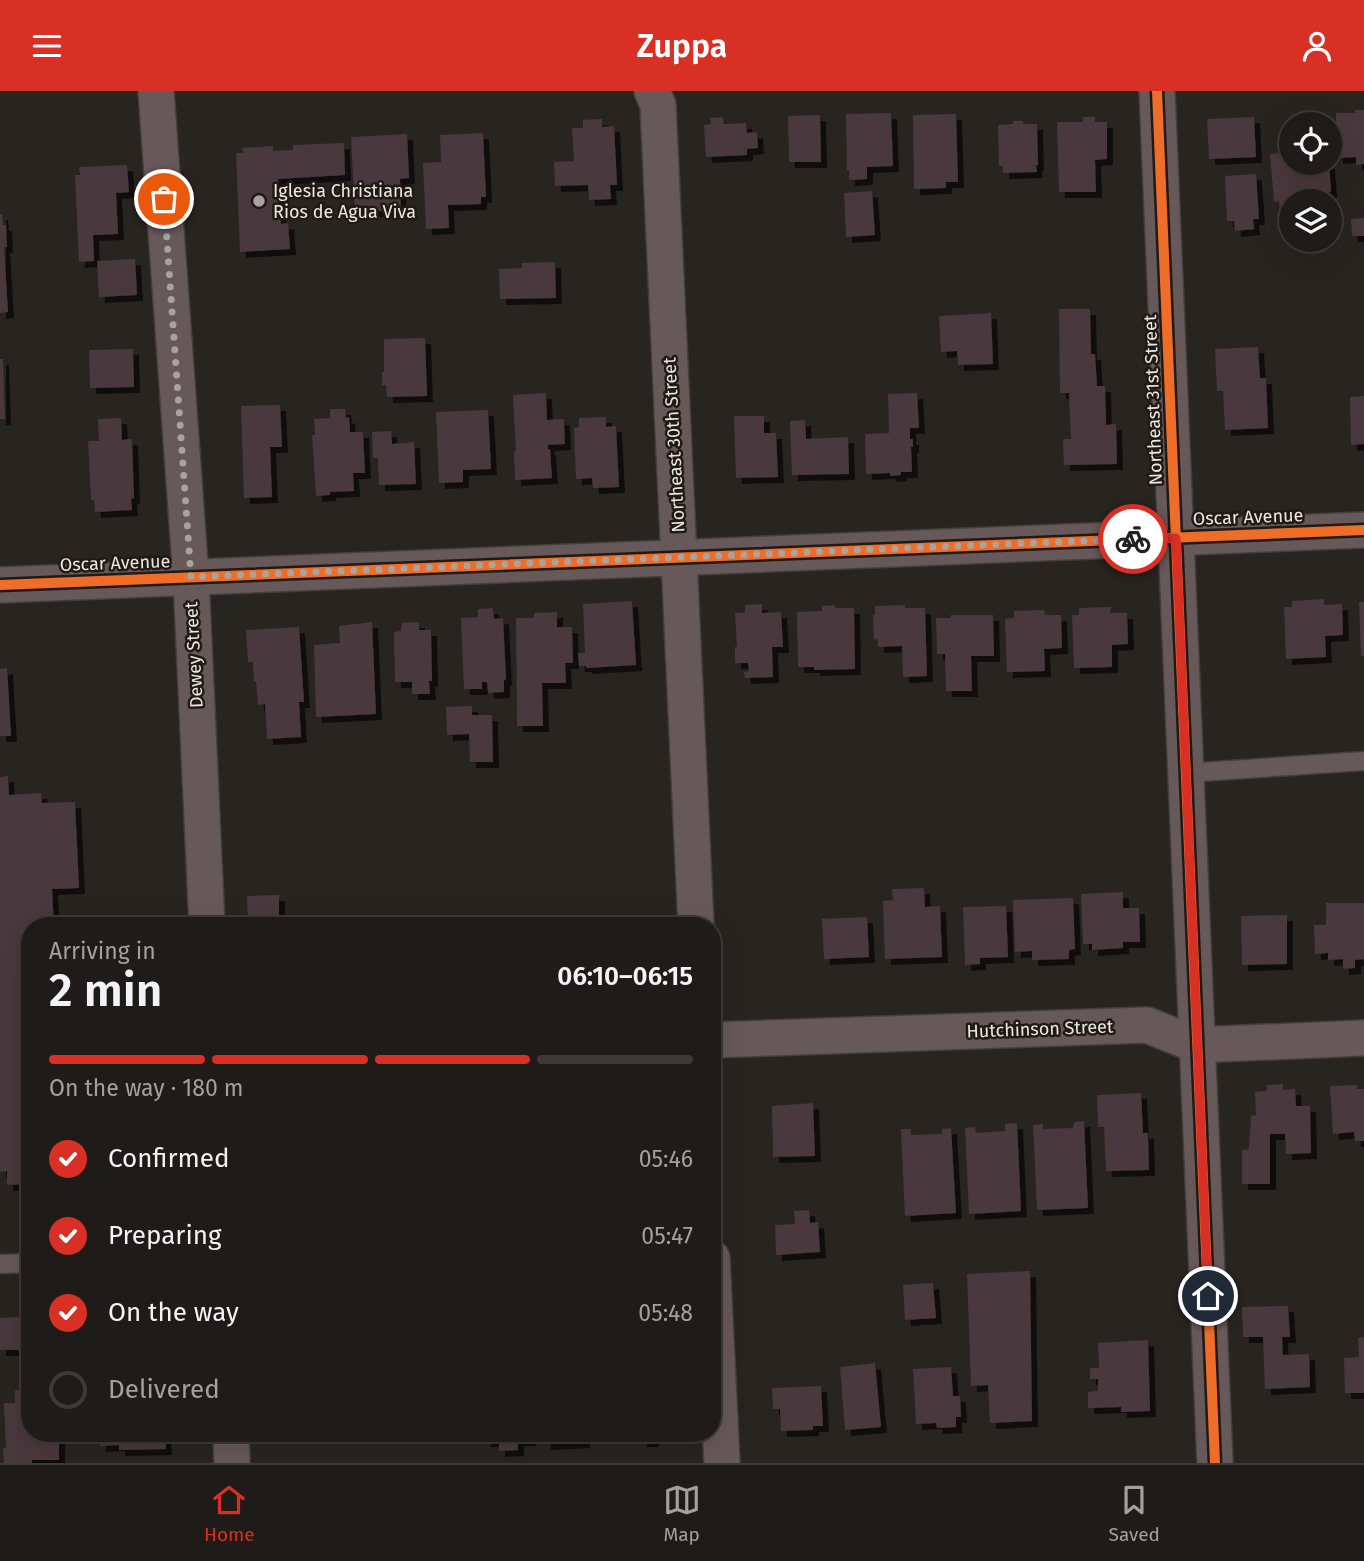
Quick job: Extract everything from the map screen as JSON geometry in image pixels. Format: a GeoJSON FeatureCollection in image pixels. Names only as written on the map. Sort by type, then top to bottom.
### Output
{"type":"FeatureCollection","features":[{"type":"Feature","properties":{"kind":"street","name":"Dewey Street"},"geometry":{"type":"LineString","coordinates":[[156,91],[191,577],[207,917]]}},
{"type":"Feature","properties":{"kind":"street","name":"Northeast 30th Street"},"geometry":{"type":"LineString","coordinates":[[652,91],[658,105],[696,917]]}},
{"type":"Feature","properties":{"kind":"street","name":"Northeast 31st Street"},"geometry":{"type":"LineString","coordinates":[[1157,91],[1215,1463]]}},
{"type":"Feature","properties":{"kind":"street","name":"Oscar Avenue"},"geometry":{"type":"LineString","coordinates":[[0,585],[1364,530]]}},
{"type":"Feature","properties":{"kind":"street","name":"Hutchinson Street"},"geometry":{"type":"LineString","coordinates":[[721,1040],[1147,1025],[1198,1045],[1364,1038]]}},
{"type":"Feature","properties":{"kind":"street"},"geometry":{"type":"LineString","coordinates":[[231,1442],[232,1463]]}},
{"type":"Feature","properties":{"kind":"street"},"geometry":{"type":"LineString","coordinates":[[721,1442],[722,1463]]}},
{"type":"Feature","properties":{"kind":"lane"},"geometry":{"type":"LineString","coordinates":[[1186,773],[1364,761]]}},
{"type":"Feature","properties":{"kind":"lane"},"geometry":{"type":"LineString","coordinates":[[0,1264],[21,1263]]}},
{"type":"Feature","properties":{"kind":"building"},"geometry":{"type":"Polygon","coordinates":[[[1355,110],[1364,110],[1364,164],[1356,165],[1356,157],[1342,158],[1342,113],[1355,113],[1355,110]]]}},
{"type":"Feature","properties":{"kind":"building"},"geometry":{"type":"Polygon","coordinates":[[[891,113],[893,166],[867,167],[867,179],[849,180],[846,114],[891,113]]]}},
{"type":"Feature","properties":{"kind":"building"},"geometry":{"type":"Polygon","coordinates":[[[956,114],[958,182],[946,182],[946,188],[914,189],[913,115],[956,114]]]}},
{"type":"Feature","properties":{"kind":"building"},"geometry":{"type":"Polygon","coordinates":[[[820,115],[821,162],[789,162],[788,116],[820,115]]]}},
{"type":"Feature","properties":{"kind":"building"},"geometry":{"type":"Polygon","coordinates":[[[723,117],[724,124],[746,123],[747,133],[757,132],[758,148],[747,149],[747,155],[706,157],[704,125],[711,124],[710,118],[723,117]]]}},
{"type":"Feature","properties":{"kind":"building"},"geometry":{"type":"Polygon","coordinates":[[[1083,117],[1095,117],[1095,122],[1107,122],[1107,159],[1095,160],[1096,192],[1059,192],[1057,122],[1083,122],[1083,117]]]}},
{"type":"Feature","properties":{"kind":"building"},"geometry":{"type":"Polygon","coordinates":[[[1254,117],[1256,157],[1209,159],[1207,119],[1254,117]]]}},
{"type":"Feature","properties":{"kind":"building"},"geometry":{"type":"Polygon","coordinates":[[[602,119],[602,127],[614,126],[617,185],[610,185],[611,199],[589,200],[588,185],[555,186],[554,162],[574,161],[572,128],[583,128],[583,120],[602,119]]]}},
{"type":"Feature","properties":{"kind":"building"},"geometry":{"type":"Polygon","coordinates":[[[1013,121],[1037,124],[1037,172],[1003,173],[1003,166],[999,166],[998,125],[1013,124],[1013,121]]]}},
{"type":"Feature","properties":{"kind":"building"},"geometry":{"type":"Polygon","coordinates":[[[483,133],[486,197],[481,197],[481,204],[448,205],[449,228],[426,229],[423,163],[441,162],[440,135],[483,133]]]}},
{"type":"Feature","properties":{"kind":"building"},"geometry":{"type":"Polygon","coordinates":[[[407,134],[409,178],[400,179],[401,210],[355,212],[351,137],[407,134]]]}},
{"type":"Feature","properties":{"kind":"building","name":"Iglesia Christiana Rios de Agua Viva"},"geometry":{"type":"Polygon","coordinates":[[[344,143],[345,175],[278,179],[281,224],[288,223],[290,249],[240,252],[236,153],[243,153],[242,148],[273,146],[273,151],[293,150],[293,145],[344,143]]]}},
{"type":"Feature","properties":{"kind":"building"},"geometry":{"type":"Polygon","coordinates":[[[1279,153],[1279,175],[1330,175],[1331,189],[1279,189],[1279,201],[1274,202],[1270,154],[1279,153]]]}},
{"type":"Feature","properties":{"kind":"building"},"geometry":{"type":"Polygon","coordinates":[[[127,165],[129,192],[116,193],[118,234],[93,235],[94,261],[79,262],[75,175],[80,175],[79,167],[127,165]]]}},
{"type":"Feature","properties":{"kind":"building"},"geometry":{"type":"Polygon","coordinates":[[[1256,174],[1259,219],[1253,219],[1254,229],[1235,231],[1234,221],[1227,221],[1225,176],[1256,174]]]}},
{"type":"Feature","properties":{"kind":"building"},"geometry":{"type":"Polygon","coordinates":[[[872,191],[875,235],[846,237],[844,193],[872,191]]]}},
{"type":"Feature","properties":{"kind":"building"},"geometry":{"type":"Polygon","coordinates":[[[0,214],[3,225],[6,225],[7,247],[4,247],[8,312],[0,313],[0,214]]]}},
{"type":"Feature","properties":{"kind":"building"},"geometry":{"type":"Polygon","coordinates":[[[1364,218],[1364,236],[1352,236],[1351,219],[1364,218]]]}},
{"type":"Feature","properties":{"kind":"building"},"geometry":{"type":"Polygon","coordinates":[[[135,259],[137,295],[99,297],[97,261],[135,259]]]}},
{"type":"Feature","properties":{"kind":"building"},"geometry":{"type":"Polygon","coordinates":[[[555,262],[556,298],[500,299],[499,269],[522,268],[522,263],[555,262]]]}},
{"type":"Feature","properties":{"kind":"building"},"geometry":{"type":"Polygon","coordinates":[[[1059,309],[1090,309],[1091,354],[1095,354],[1097,386],[1105,386],[1106,425],[1116,424],[1117,464],[1064,465],[1063,439],[1071,439],[1069,393],[1060,393],[1059,309]]]}},
{"type":"Feature","properties":{"kind":"building"},"geometry":{"type":"Polygon","coordinates":[[[991,313],[993,364],[958,365],[957,351],[941,352],[939,316],[991,313]]]}},
{"type":"Feature","properties":{"kind":"building"},"geometry":{"type":"Polygon","coordinates":[[[425,338],[427,396],[387,397],[386,385],[382,385],[384,339],[425,338]]]}},
{"type":"Feature","properties":{"kind":"building"},"geometry":{"type":"Polygon","coordinates":[[[1258,347],[1260,378],[1266,378],[1268,428],[1225,430],[1223,391],[1217,391],[1215,349],[1258,347]]]}},
{"type":"Feature","properties":{"kind":"building"},"geometry":{"type":"Polygon","coordinates":[[[133,349],[134,387],[90,388],[89,350],[133,349]]]}},
{"type":"Feature","properties":{"kind":"building"},"geometry":{"type":"Polygon","coordinates":[[[0,359],[3,359],[5,419],[0,419],[0,359]]]}},
{"type":"Feature","properties":{"kind":"building"},"geometry":{"type":"Polygon","coordinates":[[[546,393],[547,420],[564,419],[565,444],[548,445],[552,478],[515,480],[513,395],[546,393]]]}},
{"type":"Feature","properties":{"kind":"building"},"geometry":{"type":"Polygon","coordinates":[[[917,393],[919,428],[910,428],[910,439],[913,439],[912,472],[890,476],[890,473],[866,474],[865,434],[889,433],[888,394],[917,393]]]}},
{"type":"Feature","properties":{"kind":"building"},"geometry":{"type":"Polygon","coordinates":[[[1364,396],[1364,444],[1351,445],[1350,397],[1364,396]]]}},
{"type":"Feature","properties":{"kind":"building"},"geometry":{"type":"Polygon","coordinates":[[[280,405],[282,447],[270,447],[272,497],[244,498],[241,406],[280,405]]]}},
{"type":"Feature","properties":{"kind":"building"},"geometry":{"type":"Polygon","coordinates":[[[330,409],[345,409],[346,418],[349,417],[350,432],[363,432],[365,473],[353,473],[354,491],[330,492],[330,495],[316,496],[312,435],[315,435],[314,419],[330,418],[330,409]]]}},
{"type":"Feature","properties":{"kind":"building"},"geometry":{"type":"Polygon","coordinates":[[[488,410],[491,469],[463,470],[463,482],[439,483],[436,412],[488,410]]]}},
{"type":"Feature","properties":{"kind":"building"},"geometry":{"type":"Polygon","coordinates":[[[734,416],[764,416],[764,433],[776,433],[778,477],[736,478],[734,416]]]}},
{"type":"Feature","properties":{"kind":"building"},"geometry":{"type":"Polygon","coordinates":[[[606,417],[606,427],[616,426],[619,487],[593,488],[592,478],[576,479],[574,428],[579,427],[579,418],[606,417]]]}},
{"type":"Feature","properties":{"kind":"building"},"geometry":{"type":"Polygon","coordinates":[[[121,418],[122,440],[132,439],[132,510],[95,512],[94,500],[91,500],[88,441],[99,441],[98,419],[121,418]]]}},
{"type":"Feature","properties":{"kind":"building"},"geometry":{"type":"Polygon","coordinates":[[[805,420],[806,439],[848,437],[849,474],[792,475],[790,421],[805,420]]]}},
{"type":"Feature","properties":{"kind":"building"},"geometry":{"type":"Polygon","coordinates":[[[391,431],[392,444],[414,442],[416,484],[379,485],[378,458],[373,458],[372,432],[391,431]]]}},
{"type":"Feature","properties":{"kind":"building"},"geometry":{"type":"Polygon","coordinates":[[[1324,599],[1324,605],[1342,604],[1343,635],[1325,636],[1326,657],[1286,659],[1284,607],[1292,607],[1292,601],[1324,599]]]}},
{"type":"Feature","properties":{"kind":"building"},"geometry":{"type":"Polygon","coordinates":[[[632,601],[636,665],[586,668],[579,666],[578,653],[585,653],[583,604],[632,601]]]}},
{"type":"Feature","properties":{"kind":"building"},"geometry":{"type":"Polygon","coordinates":[[[1359,602],[1364,602],[1364,656],[1361,656],[1359,602]]]}},
{"type":"Feature","properties":{"kind":"building"},"geometry":{"type":"Polygon","coordinates":[[[762,604],[762,613],[781,612],[783,647],[772,647],[773,677],[745,678],[744,672],[749,671],[748,663],[735,663],[735,613],[745,613],[745,605],[762,604]]]}},
{"type":"Feature","properties":{"kind":"building"},"geometry":{"type":"Polygon","coordinates":[[[835,605],[835,608],[854,608],[855,669],[814,670],[814,667],[798,667],[797,612],[822,611],[822,606],[835,605]]]}},
{"type":"Feature","properties":{"kind":"building"},"geometry":{"type":"Polygon","coordinates":[[[905,605],[905,608],[925,608],[927,676],[903,677],[902,646],[878,647],[878,639],[874,640],[875,606],[905,605]]]}},
{"type":"Feature","properties":{"kind":"building"},"geometry":{"type":"Polygon","coordinates":[[[1111,607],[1110,613],[1127,613],[1128,644],[1112,645],[1112,667],[1074,668],[1072,615],[1079,615],[1079,608],[1111,607]]]}},
{"type":"Feature","properties":{"kind":"building"},"geometry":{"type":"Polygon","coordinates":[[[493,608],[494,619],[503,618],[506,679],[504,692],[488,693],[487,682],[482,682],[482,689],[464,689],[461,618],[478,617],[478,609],[493,608]]]}},
{"type":"Feature","properties":{"kind":"building"},"geometry":{"type":"Polygon","coordinates":[[[1044,610],[1045,615],[1061,615],[1062,648],[1044,649],[1045,671],[1007,672],[1005,619],[1014,618],[1014,611],[1044,610]]]}},
{"type":"Feature","properties":{"kind":"building"},"geometry":{"type":"Polygon","coordinates":[[[557,612],[557,627],[572,627],[573,663],[565,663],[566,683],[542,683],[543,726],[517,726],[516,618],[534,618],[534,613],[557,612]]]}},
{"type":"Feature","properties":{"kind":"building"},"geometry":{"type":"Polygon","coordinates":[[[951,615],[993,615],[994,656],[971,656],[972,691],[946,691],[945,654],[937,654],[936,618],[951,618],[951,615]]]}},
{"type":"Feature","properties":{"kind":"building"},"geometry":{"type":"Polygon","coordinates":[[[372,622],[376,714],[316,717],[314,645],[340,643],[339,626],[372,622]]]}},
{"type":"Feature","properties":{"kind":"building"},"geometry":{"type":"Polygon","coordinates":[[[419,622],[419,630],[431,630],[430,694],[412,694],[412,682],[395,682],[394,632],[401,631],[402,623],[419,622]]]}},
{"type":"Feature","properties":{"kind":"building"},"geometry":{"type":"Polygon","coordinates":[[[299,627],[304,702],[299,702],[301,737],[267,739],[265,704],[258,705],[253,662],[248,662],[246,630],[299,627]]]}},
{"type":"Feature","properties":{"kind":"building"},"geometry":{"type":"Polygon","coordinates":[[[7,668],[11,736],[0,736],[0,669],[7,668]]]}},
{"type":"Feature","properties":{"kind":"building"},"geometry":{"type":"Polygon","coordinates":[[[472,706],[472,715],[492,715],[493,762],[470,762],[469,734],[447,735],[446,707],[472,706]]]}},
{"type":"Feature","properties":{"kind":"building"},"geometry":{"type":"Polygon","coordinates":[[[8,776],[9,795],[41,793],[42,803],[75,802],[79,888],[52,889],[54,917],[21,917],[21,1184],[7,1185],[7,1171],[0,1172],[0,777],[8,776]]]}},
{"type":"Feature","properties":{"kind":"building"},"geometry":{"type":"Polygon","coordinates":[[[924,888],[925,907],[940,906],[942,957],[885,959],[883,901],[893,900],[892,889],[924,888]]]}},
{"type":"Feature","properties":{"kind":"building"},"geometry":{"type":"Polygon","coordinates":[[[1123,892],[1123,908],[1139,908],[1140,942],[1123,942],[1123,948],[1092,950],[1092,944],[1083,944],[1081,894],[1123,892]]]}},
{"type":"Feature","properties":{"kind":"building"},"geometry":{"type":"Polygon","coordinates":[[[279,895],[279,917],[248,917],[247,896],[279,895]]]}},
{"type":"Feature","properties":{"kind":"building"},"geometry":{"type":"Polygon","coordinates":[[[1073,898],[1075,949],[1069,950],[1069,959],[1032,960],[1032,951],[1015,952],[1013,900],[1073,898]]]}},
{"type":"Feature","properties":{"kind":"building"},"geometry":{"type":"Polygon","coordinates":[[[1326,903],[1364,903],[1364,959],[1355,960],[1355,968],[1343,969],[1343,959],[1328,960],[1328,953],[1315,954],[1314,925],[1326,925],[1326,903]]]}},
{"type":"Feature","properties":{"kind":"building"},"geometry":{"type":"Polygon","coordinates":[[[1006,906],[1008,957],[980,958],[980,964],[965,965],[963,907],[1006,906]]]}},
{"type":"Feature","properties":{"kind":"building"},"geometry":{"type":"Polygon","coordinates":[[[1287,915],[1287,964],[1242,965],[1241,916],[1287,915]]]}},
{"type":"Feature","properties":{"kind":"building"},"geometry":{"type":"Polygon","coordinates":[[[867,917],[869,957],[824,959],[822,919],[867,917]]]}},
{"type":"Feature","properties":{"kind":"building"},"geometry":{"type":"Polygon","coordinates":[[[1283,1084],[1283,1090],[1295,1089],[1296,1106],[1310,1106],[1311,1153],[1286,1154],[1285,1134],[1270,1134],[1270,1184],[1242,1184],[1242,1150],[1249,1149],[1251,1116],[1256,1115],[1255,1092],[1267,1091],[1267,1085],[1283,1084]]]}},
{"type":"Feature","properties":{"kind":"building"},"geometry":{"type":"Polygon","coordinates":[[[1357,1085],[1357,1089],[1364,1089],[1364,1141],[1355,1141],[1354,1132],[1333,1134],[1330,1086],[1357,1085]]]}},
{"type":"Feature","properties":{"kind":"building"},"geometry":{"type":"Polygon","coordinates":[[[1141,1093],[1143,1133],[1148,1133],[1149,1170],[1106,1171],[1104,1127],[1098,1127],[1097,1095],[1141,1093]]]}},
{"type":"Feature","properties":{"kind":"building"},"geometry":{"type":"Polygon","coordinates":[[[813,1103],[815,1156],[773,1157],[772,1106],[813,1103]]]}},
{"type":"Feature","properties":{"kind":"building"},"geometry":{"type":"Polygon","coordinates":[[[1084,1121],[1088,1208],[1037,1210],[1033,1125],[1043,1124],[1043,1129],[1073,1128],[1074,1122],[1084,1121]]]}},
{"type":"Feature","properties":{"kind":"building"},"geometry":{"type":"Polygon","coordinates":[[[1017,1123],[1021,1211],[969,1214],[965,1128],[975,1127],[976,1133],[1005,1131],[1005,1124],[1017,1123]]]}},
{"type":"Feature","properties":{"kind":"building"},"geometry":{"type":"Polygon","coordinates":[[[951,1128],[956,1213],[905,1216],[901,1129],[911,1129],[911,1135],[942,1134],[942,1129],[951,1128]]]}},
{"type":"Feature","properties":{"kind":"building"},"geometry":{"type":"Polygon","coordinates":[[[809,1210],[810,1223],[818,1222],[820,1252],[776,1255],[775,1225],[795,1224],[794,1211],[809,1210]]]}},
{"type":"Feature","properties":{"kind":"building"},"geometry":{"type":"Polygon","coordinates":[[[1030,1271],[1032,1421],[990,1423],[988,1385],[971,1386],[967,1274],[1030,1271]]]}},
{"type":"Feature","properties":{"kind":"building"},"geometry":{"type":"Polygon","coordinates":[[[933,1283],[936,1318],[905,1320],[903,1285],[933,1283]]]}},
{"type":"Feature","properties":{"kind":"building"},"geometry":{"type":"Polygon","coordinates":[[[1288,1306],[1290,1337],[1282,1337],[1283,1355],[1309,1354],[1310,1387],[1265,1389],[1263,1337],[1243,1337],[1242,1307],[1288,1306]]]}},
{"type":"Feature","properties":{"kind":"building"},"geometry":{"type":"Polygon","coordinates":[[[21,1317],[21,1350],[0,1350],[0,1318],[21,1317]]]}},
{"type":"Feature","properties":{"kind":"building"},"geometry":{"type":"Polygon","coordinates":[[[1364,1337],[1364,1393],[1345,1393],[1344,1358],[1359,1357],[1358,1338],[1364,1337]]]}},
{"type":"Feature","properties":{"kind":"building"},"geometry":{"type":"Polygon","coordinates":[[[1148,1340],[1150,1411],[1121,1412],[1121,1407],[1088,1408],[1088,1392],[1098,1391],[1098,1379],[1090,1379],[1090,1368],[1099,1368],[1098,1343],[1148,1340]]]}},
{"type":"Feature","properties":{"kind":"building"},"geometry":{"type":"Polygon","coordinates":[[[875,1363],[881,1427],[845,1430],[840,1367],[875,1363]]]}},
{"type":"Feature","properties":{"kind":"building"},"geometry":{"type":"Polygon","coordinates":[[[951,1367],[953,1396],[960,1396],[961,1417],[956,1417],[956,1427],[937,1428],[936,1423],[916,1424],[913,1369],[951,1367]]]}},
{"type":"Feature","properties":{"kind":"building"},"geometry":{"type":"Polygon","coordinates":[[[21,1374],[21,1442],[59,1442],[59,1460],[4,1463],[4,1403],[15,1403],[15,1390],[20,1390],[21,1374]]]}},
{"type":"Feature","properties":{"kind":"building"},"geometry":{"type":"Polygon","coordinates":[[[821,1386],[823,1426],[813,1426],[813,1430],[781,1431],[780,1409],[773,1409],[772,1388],[821,1386]]]}},
{"type":"Feature","properties":{"kind":"building"},"geometry":{"type":"Polygon","coordinates":[[[100,1442],[166,1442],[166,1449],[119,1450],[119,1445],[100,1446],[100,1442]]]}},
{"type":"Feature","properties":{"kind":"building"},"geometry":{"type":"Polygon","coordinates":[[[499,1442],[518,1442],[518,1450],[499,1451],[499,1442]]]}},
{"type":"Feature","properties":{"kind":"building"},"geometry":{"type":"Polygon","coordinates":[[[545,1442],[584,1442],[545,1444],[545,1442]]]}},
{"type":"Feature","properties":{"kind":"cycle path"},"geometry":{"type":"LineString","coordinates":[[1157,91],[1215,1463]]}},
{"type":"Feature","properties":{"kind":"cycle path"},"geometry":{"type":"LineString","coordinates":[[0,585],[1364,530]]}},
{"type":"Feature","properties":{"kind":"way so far"},"geometry":{"type":"LineString","coordinates":[[164,199],[191,577],[1133,539]]}},
{"type":"Feature","properties":{"kind":"place","name":"Iglesia Christiana Rios de Agua Viva"},"geometry":{"type":"Point","coordinates":[259,201]}},
{"type":"Feature","properties":{"kind":"route"},"geometry":{"type":"LineString","coordinates":[[1133,539],[1176,538],[1208,1296]]}}]}
